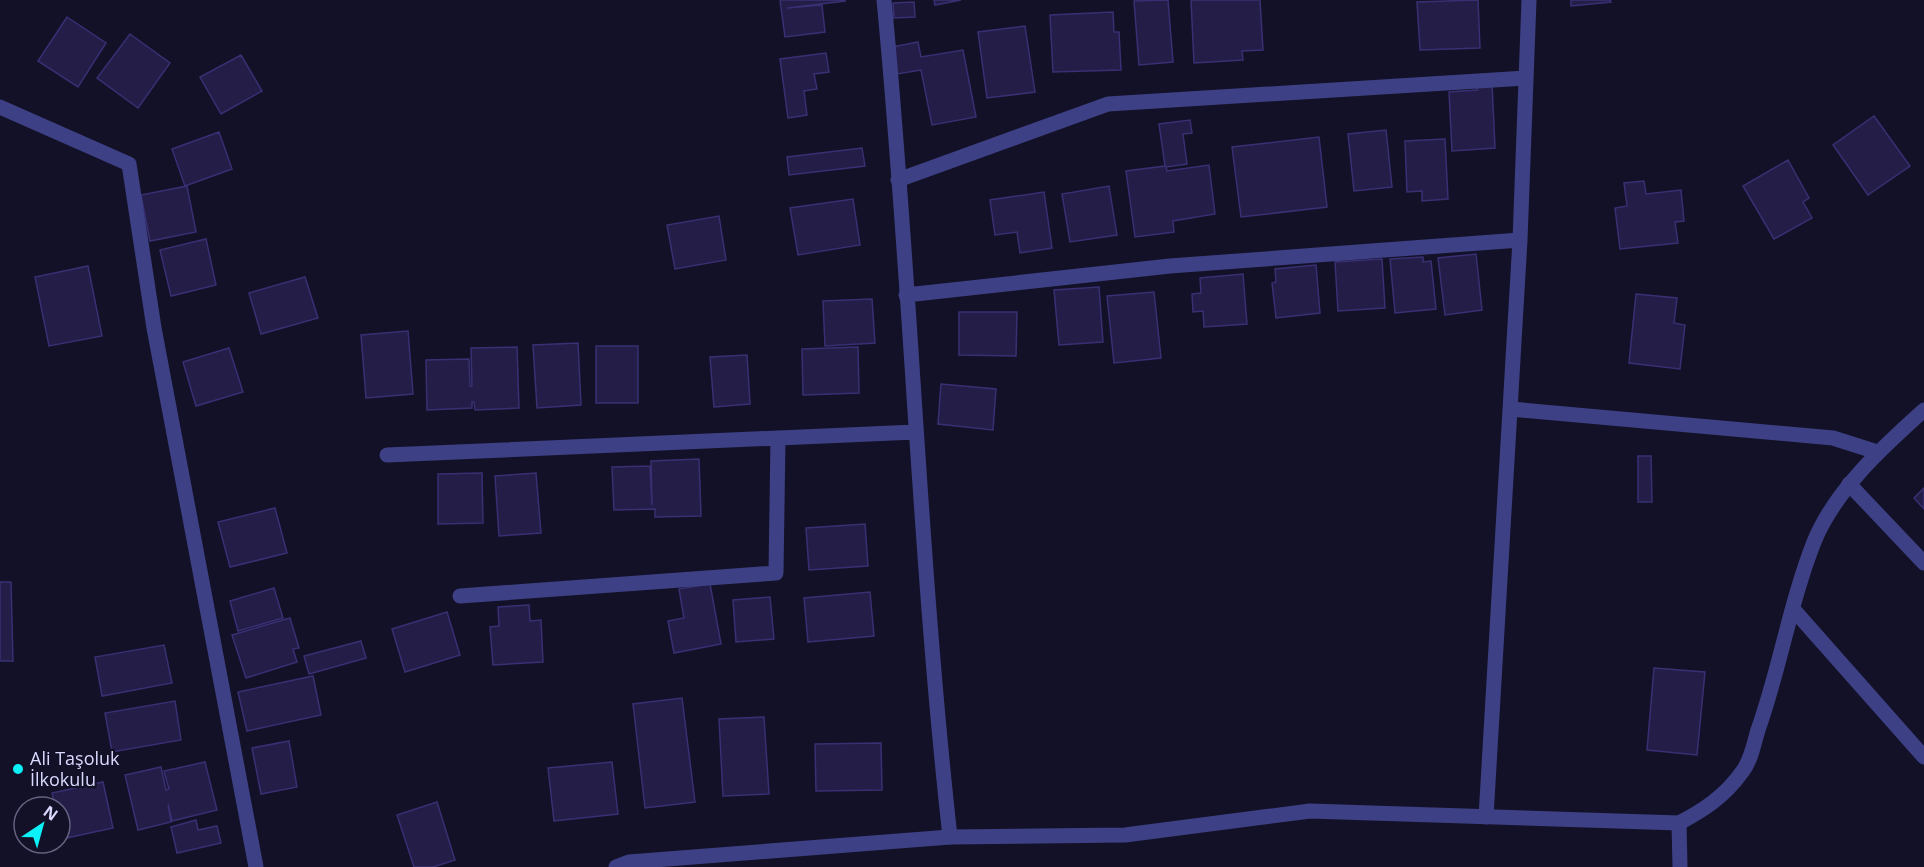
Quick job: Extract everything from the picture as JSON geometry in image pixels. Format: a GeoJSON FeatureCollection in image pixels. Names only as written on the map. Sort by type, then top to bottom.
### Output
{"type":"FeatureCollection","features":[{"type":"Feature","properties":{"kind":"street"},"geometry":{"type":"LineString","coordinates":[[884,0],[936,715],[950,837]]}},
{"type":"Feature","properties":{"kind":"street"},"geometry":{"type":"LineString","coordinates":[[1486,817],[1520,240],[1529,0]]}},
{"type":"Feature","properties":{"kind":"street"},"geometry":{"type":"LineString","coordinates":[[898,180],[1108,104],[1526,78]]}},
{"type":"Feature","properties":{"kind":"street"},"geometry":{"type":"LineString","coordinates":[[0,107],[129,164],[154,328],[256,867]]}},
{"type":"Feature","properties":{"kind":"street"},"geometry":{"type":"LineString","coordinates":[[906,295],[1170,266],[1520,240]]}},
{"type":"Feature","properties":{"kind":"street"},"geometry":{"type":"LineString","coordinates":[[1511,409],[1833,438],[1877,452]]}},
{"type":"Feature","properties":{"kind":"street"},"geometry":{"type":"LineString","coordinates":[[616,867],[629,862],[950,837],[1125,835],[1310,811],[1679,823],[1713,804],[1744,771],[1775,681],[1793,609],[1815,540],[1849,484],[1877,452],[1924,410]]}},
{"type":"Feature","properties":{"kind":"street"},"geometry":{"type":"LineString","coordinates":[[387,455],[915,432]]}},
{"type":"Feature","properties":{"kind":"street"},"geometry":{"type":"LineString","coordinates":[[460,597],[776,573],[778,438]]}},
{"type":"Feature","properties":{"kind":"street"},"geometry":{"type":"LineString","coordinates":[[1849,484],[1924,562]]}},
{"type":"Feature","properties":{"kind":"street"},"geometry":{"type":"LineString","coordinates":[[1793,609],[1924,757]]}},
{"type":"Feature","properties":{"kind":"street"},"geometry":{"type":"LineString","coordinates":[[1679,823],[1680,867]]}},
{"type":"Feature","properties":{"kind":"building"},"geometry":{"type":"Polygon","coordinates":[[[780,0],[845,1],[787,8],[822,5],[825,32],[785,37],[780,0]]]}},
{"type":"Feature","properties":{"kind":"building"},"geometry":{"type":"Polygon","coordinates":[[[934,0],[961,0],[935,5],[934,0]]]}},
{"type":"Feature","properties":{"kind":"building"},"geometry":{"type":"Polygon","coordinates":[[[1168,0],[1173,62],[1139,65],[1134,1],[1168,0]]]}},
{"type":"Feature","properties":{"kind":"building"},"geometry":{"type":"Polygon","coordinates":[[[1191,0],[1260,0],[1263,50],[1242,51],[1243,60],[1194,63],[1191,0]]]}},
{"type":"Feature","properties":{"kind":"building"},"geometry":{"type":"Polygon","coordinates":[[[1478,0],[1480,48],[1420,50],[1417,2],[1478,0]]]}},
{"type":"Feature","properties":{"kind":"building"},"geometry":{"type":"Polygon","coordinates":[[[1571,0],[1610,0],[1611,2],[1571,6],[1571,0]]]}},
{"type":"Feature","properties":{"kind":"building"},"geometry":{"type":"Polygon","coordinates":[[[914,2],[915,17],[894,18],[893,3],[914,2]]]}},
{"type":"Feature","properties":{"kind":"building"},"geometry":{"type":"Polygon","coordinates":[[[1113,12],[1114,32],[1119,32],[1121,70],[1053,72],[1050,15],[1113,12]]]}},
{"type":"Feature","properties":{"kind":"building"},"geometry":{"type":"Polygon","coordinates":[[[67,17],[106,43],[78,87],[38,61],[67,17]]]}},
{"type":"Feature","properties":{"kind":"building"},"geometry":{"type":"Polygon","coordinates":[[[1025,26],[1035,92],[987,98],[978,32],[1025,26]]]}},
{"type":"Feature","properties":{"kind":"building"},"geometry":{"type":"Polygon","coordinates":[[[130,34],[170,63],[138,108],[97,78],[130,34]]]}},
{"type":"Feature","properties":{"kind":"building"},"geometry":{"type":"Polygon","coordinates":[[[918,42],[921,57],[963,50],[976,117],[932,125],[921,70],[897,74],[892,47],[918,42]]]}},
{"type":"Feature","properties":{"kind":"building"},"geometry":{"type":"Polygon","coordinates":[[[826,53],[829,72],[814,74],[817,89],[804,91],[807,115],[788,118],[780,59],[826,53]]]}},
{"type":"Feature","properties":{"kind":"building"},"geometry":{"type":"Polygon","coordinates":[[[241,55],[262,91],[221,114],[200,77],[241,55]]]}},
{"type":"Feature","properties":{"kind":"building"},"geometry":{"type":"Polygon","coordinates":[[[1492,83],[1495,148],[1452,151],[1449,92],[1477,90],[1476,84],[1492,83]]]}},
{"type":"Feature","properties":{"kind":"building"},"geometry":{"type":"Polygon","coordinates":[[[1874,116],[1910,166],[1868,195],[1833,145],[1874,116]]]}},
{"type":"Feature","properties":{"kind":"building"},"geometry":{"type":"Polygon","coordinates":[[[1190,120],[1192,133],[1183,134],[1187,164],[1166,167],[1167,171],[1209,165],[1215,214],[1173,221],[1174,232],[1135,237],[1126,171],[1165,166],[1159,124],[1190,120]]]}},
{"type":"Feature","properties":{"kind":"building"},"geometry":{"type":"Polygon","coordinates":[[[1386,130],[1392,187],[1354,191],[1348,134],[1386,130]]]}},
{"type":"Feature","properties":{"kind":"building"},"geometry":{"type":"Polygon","coordinates":[[[219,132],[232,169],[185,186],[172,149],[219,132]]]}},
{"type":"Feature","properties":{"kind":"building"},"geometry":{"type":"Polygon","coordinates":[[[1319,137],[1327,207],[1241,217],[1232,147],[1319,137]]]}},
{"type":"Feature","properties":{"kind":"building"},"geometry":{"type":"Polygon","coordinates":[[[1445,139],[1448,199],[1422,201],[1422,191],[1407,192],[1405,141],[1445,139]]]}},
{"type":"Feature","properties":{"kind":"building"},"geometry":{"type":"Polygon","coordinates":[[[862,148],[865,166],[789,175],[787,157],[862,148]]]}},
{"type":"Feature","properties":{"kind":"building"},"geometry":{"type":"Polygon","coordinates":[[[1788,160],[1809,198],[1803,202],[1812,218],[1774,239],[1743,186],[1788,160]]]}},
{"type":"Feature","properties":{"kind":"building"},"geometry":{"type":"Polygon","coordinates":[[[1644,181],[1646,194],[1681,190],[1684,221],[1675,222],[1678,243],[1620,249],[1615,208],[1627,206],[1624,183],[1644,181]]]}},
{"type":"Feature","properties":{"kind":"building"},"geometry":{"type":"Polygon","coordinates":[[[187,186],[196,232],[150,241],[141,195],[187,186]]]}},
{"type":"Feature","properties":{"kind":"building"},"geometry":{"type":"Polygon","coordinates":[[[1109,186],[1117,235],[1070,242],[1062,194],[1109,186]]]}},
{"type":"Feature","properties":{"kind":"building"},"geometry":{"type":"Polygon","coordinates":[[[1044,192],[1052,248],[1020,253],[1017,232],[995,235],[990,200],[1044,192]]]}},
{"type":"Feature","properties":{"kind":"building"},"geometry":{"type":"Polygon","coordinates":[[[853,199],[860,245],[798,255],[790,208],[853,199]]]}},
{"type":"Feature","properties":{"kind":"building"},"geometry":{"type":"Polygon","coordinates":[[[719,216],[726,260],[675,269],[667,225],[719,216]]]}},
{"type":"Feature","properties":{"kind":"building"},"geometry":{"type":"Polygon","coordinates":[[[206,239],[216,285],[171,296],[160,250],[206,239]]]}},
{"type":"Feature","properties":{"kind":"building"},"geometry":{"type":"Polygon","coordinates":[[[1476,254],[1482,310],[1445,315],[1438,258],[1476,254]]]}},
{"type":"Feature","properties":{"kind":"building"},"geometry":{"type":"Polygon","coordinates":[[[1423,257],[1423,262],[1431,261],[1436,309],[1395,313],[1390,259],[1423,257]]]}},
{"type":"Feature","properties":{"kind":"building"},"geometry":{"type":"Polygon","coordinates":[[[1382,259],[1385,308],[1338,311],[1335,262],[1382,259]]]}},
{"type":"Feature","properties":{"kind":"building"},"geometry":{"type":"Polygon","coordinates":[[[1316,265],[1320,313],[1276,318],[1272,283],[1276,282],[1275,269],[1316,265]]]}},
{"type":"Feature","properties":{"kind":"building"},"geometry":{"type":"Polygon","coordinates":[[[88,266],[102,336],[49,346],[35,277],[88,266]]]}},
{"type":"Feature","properties":{"kind":"building"},"geometry":{"type":"Polygon","coordinates":[[[1243,274],[1247,324],[1204,327],[1203,311],[1193,312],[1192,294],[1201,293],[1200,278],[1243,274]]]}},
{"type":"Feature","properties":{"kind":"building"},"geometry":{"type":"Polygon","coordinates":[[[305,277],[318,318],[261,334],[249,293],[305,277]]]}},
{"type":"Feature","properties":{"kind":"building"},"geometry":{"type":"Polygon","coordinates":[[[1099,287],[1103,342],[1059,345],[1054,290],[1099,287]]]}},
{"type":"Feature","properties":{"kind":"building"},"geometry":{"type":"Polygon","coordinates":[[[1154,292],[1161,358],[1114,363],[1107,296],[1154,292]]]}},
{"type":"Feature","properties":{"kind":"building"},"geometry":{"type":"Polygon","coordinates":[[[1636,294],[1677,298],[1674,323],[1685,325],[1680,369],[1629,363],[1636,294]]]}},
{"type":"Feature","properties":{"kind":"building"},"geometry":{"type":"Polygon","coordinates":[[[872,299],[875,343],[825,346],[823,301],[872,299]]]}},
{"type":"Feature","properties":{"kind":"building"},"geometry":{"type":"Polygon","coordinates":[[[959,312],[1017,312],[1016,356],[959,355],[959,312]]]}},
{"type":"Feature","properties":{"kind":"building"},"geometry":{"type":"Polygon","coordinates":[[[408,331],[413,394],[366,398],[361,335],[408,331]]]}},
{"type":"Feature","properties":{"kind":"building"},"geometry":{"type":"Polygon","coordinates":[[[578,343],[581,405],[537,408],[533,345],[578,343]]]}},
{"type":"Feature","properties":{"kind":"building"},"geometry":{"type":"Polygon","coordinates":[[[596,346],[638,346],[638,403],[596,403],[596,346]]]}},
{"type":"Feature","properties":{"kind":"building"},"geometry":{"type":"Polygon","coordinates":[[[517,347],[519,408],[475,410],[474,402],[472,402],[472,408],[427,410],[426,360],[469,359],[470,386],[472,386],[471,348],[517,347]]]}},
{"type":"Feature","properties":{"kind":"building"},"geometry":{"type":"Polygon","coordinates":[[[858,347],[859,393],[803,395],[802,349],[858,347]]]}},
{"type":"Feature","properties":{"kind":"building"},"geometry":{"type":"Polygon","coordinates":[[[229,348],[243,392],[196,406],[183,362],[229,348]]]}},
{"type":"Feature","properties":{"kind":"building"},"geometry":{"type":"Polygon","coordinates":[[[747,355],[750,404],[714,407],[710,357],[747,355]]]}},
{"type":"Feature","properties":{"kind":"building"},"geometry":{"type":"Polygon","coordinates":[[[941,384],[996,389],[993,430],[938,424],[941,384]]]}},
{"type":"Feature","properties":{"kind":"building"},"geometry":{"type":"Polygon","coordinates":[[[1638,456],[1651,456],[1652,502],[1638,502],[1638,456]]]}},
{"type":"Feature","properties":{"kind":"building"},"geometry":{"type":"Polygon","coordinates":[[[699,459],[701,516],[655,517],[655,509],[614,510],[612,467],[650,466],[652,505],[651,461],[699,459]]]}},
{"type":"Feature","properties":{"kind":"building"},"geometry":{"type":"Polygon","coordinates":[[[482,473],[483,523],[438,524],[438,474],[482,473]]]}},
{"type":"Feature","properties":{"kind":"building"},"geometry":{"type":"Polygon","coordinates":[[[536,473],[541,533],[499,536],[495,476],[536,473]]]}},
{"type":"Feature","properties":{"kind":"building"},"geometry":{"type":"Polygon","coordinates":[[[1924,488],[1924,509],[1914,498],[1924,488]]]}},
{"type":"Feature","properties":{"kind":"building"},"geometry":{"type":"Polygon","coordinates":[[[275,508],[287,553],[230,567],[218,522],[275,508]]]}},
{"type":"Feature","properties":{"kind":"building"},"geometry":{"type":"Polygon","coordinates":[[[865,524],[868,566],[809,570],[806,528],[865,524]]]}},
{"type":"Feature","properties":{"kind":"building"},"geometry":{"type":"Polygon","coordinates":[[[0,582],[11,582],[13,661],[0,661],[0,582]]]}},
{"type":"Feature","properties":{"kind":"building"},"geometry":{"type":"Polygon","coordinates":[[[710,584],[721,644],[674,653],[668,621],[684,618],[679,589],[710,584]]]}},
{"type":"Feature","properties":{"kind":"building"},"geometry":{"type":"Polygon","coordinates":[[[274,588],[283,618],[238,631],[230,601],[274,588]]]}},
{"type":"Feature","properties":{"kind":"building"},"geometry":{"type":"Polygon","coordinates":[[[870,592],[874,636],[808,642],[804,598],[870,592]]]}},
{"type":"Feature","properties":{"kind":"building"},"geometry":{"type":"Polygon","coordinates":[[[770,597],[774,639],[736,642],[733,600],[770,597]]]}},
{"type":"Feature","properties":{"kind":"building"},"geometry":{"type":"Polygon","coordinates":[[[529,605],[530,621],[541,620],[543,662],[493,665],[490,627],[499,626],[498,607],[529,605]]]}},
{"type":"Feature","properties":{"kind":"building"},"geometry":{"type":"Polygon","coordinates":[[[447,612],[460,655],[405,672],[392,629],[447,612]]]}},
{"type":"Feature","properties":{"kind":"building"},"geometry":{"type":"Polygon","coordinates":[[[290,618],[299,648],[293,649],[297,662],[246,678],[232,635],[290,618]]]}},
{"type":"Feature","properties":{"kind":"building"},"geometry":{"type":"Polygon","coordinates":[[[361,641],[366,658],[309,674],[304,656],[361,641]]]}},
{"type":"Feature","properties":{"kind":"building"},"geometry":{"type":"Polygon","coordinates":[[[164,645],[172,683],[102,696],[95,657],[164,645]]]}},
{"type":"Feature","properties":{"kind":"building"},"geometry":{"type":"Polygon","coordinates":[[[1654,668],[1705,672],[1697,755],[1647,750],[1654,668]]]}},
{"type":"Feature","properties":{"kind":"building"},"geometry":{"type":"Polygon","coordinates":[[[313,676],[321,715],[247,731],[238,692],[313,676]]]}},
{"type":"Feature","properties":{"kind":"building"},"geometry":{"type":"Polygon","coordinates":[[[682,698],[695,802],[645,808],[633,704],[682,698]]]}},
{"type":"Feature","properties":{"kind":"building"},"geometry":{"type":"Polygon","coordinates":[[[175,701],[181,740],[112,752],[105,713],[175,701]]]}},
{"type":"Feature","properties":{"kind":"building"},"geometry":{"type":"Polygon","coordinates":[[[764,717],[769,794],[723,796],[719,719],[764,717]]]}},
{"type":"Feature","properties":{"kind":"building"},"geometry":{"type":"Polygon","coordinates":[[[289,741],[297,787],[261,794],[252,748],[289,741]]]}},
{"type":"Feature","properties":{"kind":"building"},"geometry":{"type":"Polygon","coordinates":[[[881,743],[882,790],[816,791],[815,744],[881,743]]]}},
{"type":"Feature","properties":{"kind":"building"},"geometry":{"type":"Polygon","coordinates":[[[205,762],[217,810],[172,821],[168,804],[171,822],[138,830],[125,775],[161,767],[166,790],[169,789],[164,771],[205,762]]]}},
{"type":"Feature","properties":{"kind":"building"},"geometry":{"type":"Polygon","coordinates":[[[612,762],[618,814],[554,821],[548,768],[612,762]]]}},
{"type":"Feature","properties":{"kind":"building"},"geometry":{"type":"Polygon","coordinates":[[[103,782],[113,828],[72,837],[72,795],[52,795],[52,793],[103,782]]]}},
{"type":"Feature","properties":{"kind":"building"},"geometry":{"type":"Polygon","coordinates":[[[437,802],[455,860],[433,867],[414,867],[397,815],[437,802]]]}},
{"type":"Feature","properties":{"kind":"building"},"geometry":{"type":"Polygon","coordinates":[[[196,820],[198,830],[217,826],[221,843],[177,853],[171,827],[196,820]]]}},
{"type":"Feature","properties":{"kind":"place","name":"Ali Taşoluk İlkokulu"},"geometry":{"type":"Point","coordinates":[18,769]}}]}
